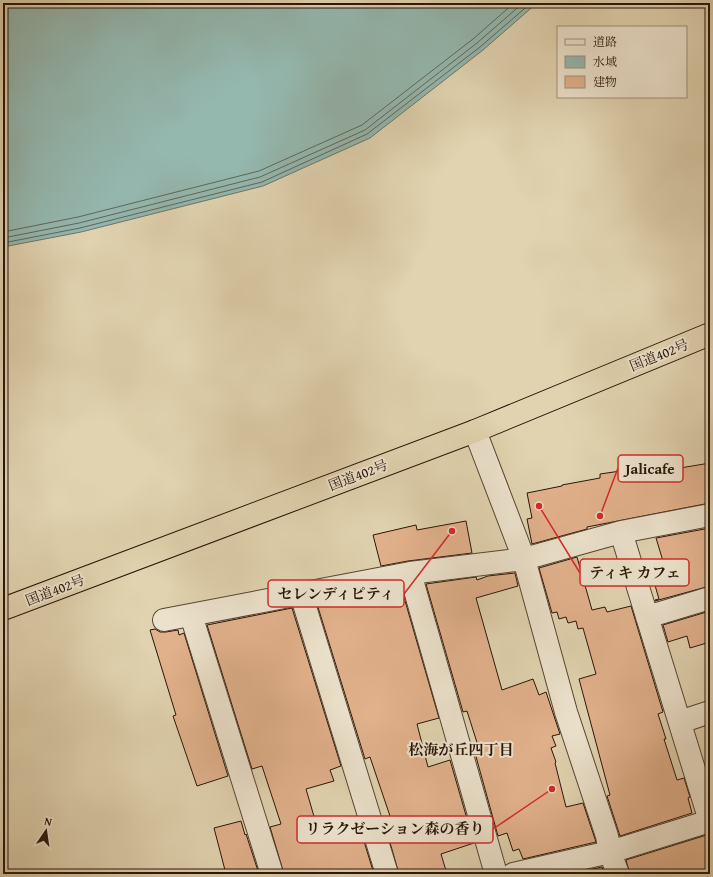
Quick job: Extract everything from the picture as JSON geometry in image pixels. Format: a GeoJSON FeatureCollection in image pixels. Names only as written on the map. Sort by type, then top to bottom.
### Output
{"type":"FeatureCollection","features":[{"type":"Feature","properties":{"kind":"highway","name":"国道402号"},"geometry":{"type":"LineString","coordinates":[[3,609],[475,431],[710,334]]}},
{"type":"Feature","properties":{"kind":"street"},"geometry":{"type":"LineString","coordinates":[[475,431],[524,559],[566,712],[618,874]]}},
{"type":"Feature","properties":{"kind":"street"},"geometry":{"type":"LineString","coordinates":[[164,620],[410,573],[524,559],[621,532],[710,515]]}},
{"type":"Feature","properties":{"kind":"street"},"geometry":{"type":"LineString","coordinates":[[513,874],[610,852],[710,821],[621,532]]}},
{"type":"Feature","properties":{"kind":"street"},"geometry":{"type":"LineString","coordinates":[[410,573],[496,874]]}},
{"type":"Feature","properties":{"kind":"street"},"geometry":{"type":"LineString","coordinates":[[301,594],[387,874]]}},
{"type":"Feature","properties":{"kind":"street"},"geometry":{"type":"LineString","coordinates":[[647,617],[710,598]]}},
{"type":"Feature","properties":{"kind":"street"},"geometry":{"type":"LineString","coordinates":[[191,614],[272,874]]}},
{"type":"Feature","properties":{"kind":"street"},"geometry":{"type":"LineString","coordinates":[[680,722],[710,712]]}},
{"type":"Feature","properties":{"kind":"water"},"geometry":{"type":"Polygon","coordinates":[[[3,3],[537,3],[483,50],[370,138],[263,186],[81,232],[3,247],[3,3]]]}},
{"type":"Feature","properties":{"kind":"building"},"geometry":{"type":"Polygon","coordinates":[[[673,463],[674,469],[710,463],[710,503],[587,527],[587,529],[532,544],[527,519],[532,518],[527,493],[600,478],[600,474],[673,463]]]}},
{"type":"Feature","properties":{"kind":"building"},"geometry":{"type":"Polygon","coordinates":[[[466,521],[472,553],[381,566],[373,535],[416,525],[417,530],[466,521]]]}},
{"type":"Feature","properties":{"kind":"building"},"geometry":{"type":"Polygon","coordinates":[[[710,528],[710,586],[655,601],[659,599],[652,575],[666,571],[656,538],[710,528]]]}},
{"type":"Feature","properties":{"kind":"building"},"geometry":{"type":"Polygon","coordinates":[[[577,557],[592,610],[605,607],[607,612],[631,606],[663,712],[658,714],[666,739],[664,739],[677,780],[684,778],[690,797],[688,798],[692,813],[620,836],[607,796],[610,795],[579,679],[596,674],[583,628],[578,629],[576,621],[568,623],[566,617],[559,619],[557,612],[552,613],[539,568],[577,557]]]}},
{"type":"Feature","properties":{"kind":"building"},"geometry":{"type":"Polygon","coordinates":[[[515,573],[518,586],[476,598],[502,690],[533,679],[539,695],[546,692],[560,734],[552,736],[556,746],[551,748],[556,762],[566,807],[583,803],[596,842],[523,859],[519,849],[513,851],[507,833],[498,836],[475,753],[480,752],[467,711],[463,712],[426,584],[476,577],[477,580],[488,576],[515,573]]]}},
{"type":"Feature","properties":{"kind":"building"},"geometry":{"type":"Polygon","coordinates":[[[401,587],[439,718],[417,724],[428,767],[450,760],[474,843],[441,854],[447,874],[399,874],[383,818],[390,816],[370,757],[365,759],[317,604],[401,587]]]}},
{"type":"Feature","properties":{"kind":"building"},"geometry":{"type":"Polygon","coordinates":[[[292,608],[341,766],[330,770],[334,781],[306,789],[320,837],[359,825],[374,874],[284,874],[270,827],[281,824],[262,766],[252,769],[207,625],[292,608]]]}},
{"type":"Feature","properties":{"kind":"building"},"geometry":{"type":"Polygon","coordinates":[[[710,611],[710,642],[690,648],[687,636],[668,642],[663,625],[710,611]]]}},
{"type":"Feature","properties":{"kind":"building"},"geometry":{"type":"Polygon","coordinates":[[[155,629],[160,632],[178,630],[179,635],[184,633],[228,776],[197,786],[173,716],[176,715],[150,630],[155,629]]]}},
{"type":"Feature","properties":{"kind":"building"},"geometry":{"type":"Polygon","coordinates":[[[241,821],[259,874],[226,874],[214,828],[241,821]]]}},
{"type":"Feature","properties":{"kind":"building"},"geometry":{"type":"Polygon","coordinates":[[[710,834],[710,874],[630,874],[626,860],[710,834]]]}},
{"type":"Feature","properties":{"kind":"building"},"geometry":{"type":"Polygon","coordinates":[[[602,867],[605,874],[570,874],[602,867]]]}},
{"type":"Feature","properties":{"kind":"place","name":"ティキ カフェ"},"geometry":{"type":"Point","coordinates":[539,506]}},
{"type":"Feature","properties":{"kind":"place","name":"Jalicafe"},"geometry":{"type":"Point","coordinates":[600,516]}},
{"type":"Feature","properties":{"kind":"place","name":"セレンディピティ"},"geometry":{"type":"Point","coordinates":[452,531]}},
{"type":"Feature","properties":{"kind":"place","name":"リラクゼーション森の香り"},"geometry":{"type":"Point","coordinates":[552,789]}},
{"type":"Feature","properties":{"kind":"district","name":"松海が丘四丁目"},"geometry":{"type":"Point","coordinates":[461,749]}}]}
